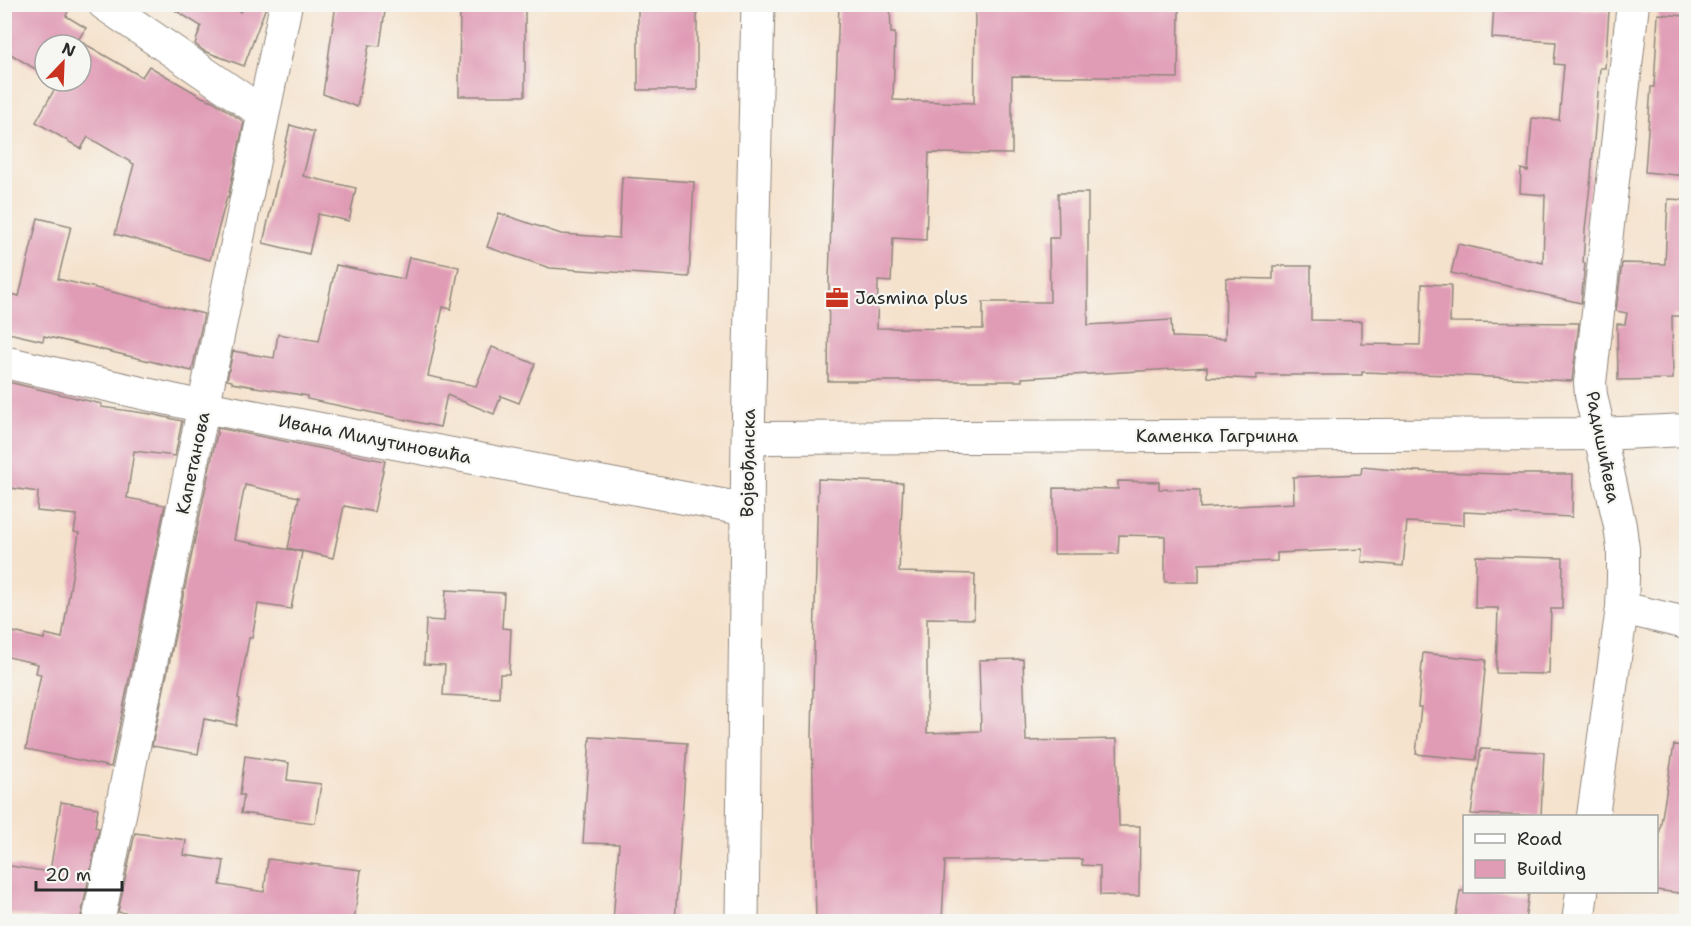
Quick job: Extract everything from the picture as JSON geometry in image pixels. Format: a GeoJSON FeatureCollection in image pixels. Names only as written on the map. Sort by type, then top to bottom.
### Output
{"type":"FeatureCollection","features":[{"type":"Feature","properties":{"kind":"street"},"geometry":{"type":"LineString","coordinates":[[104,4],[263,113]]}},
{"type":"Feature","properties":{"kind":"street","name":"Капетанова"},"geometry":{"type":"LineString","coordinates":[[98,921],[286,4]]}},
{"type":"Feature","properties":{"kind":"street","name":"Војвођанска"},"geometry":{"type":"LineString","coordinates":[[742,921],[748,438],[758,4]]}},
{"type":"Feature","properties":{"kind":"street","name":"Радишићева"},"geometry":{"type":"LineString","coordinates":[[1593,815],[1622,608],[1623,549],[1590,382],[1633,4]]}},
{"type":"Feature","properties":{"kind":"street","name":"Ивана Милутиновића"},"geometry":{"type":"LineString","coordinates":[[4,362],[204,407],[748,510]]}},
{"type":"Feature","properties":{"kind":"street","name":"Каменка Гагрчина"},"geometry":{"type":"LineString","coordinates":[[748,438],[1600,434],[1686,430]]}},
{"type":"Feature","properties":{"kind":"street"},"geometry":{"type":"LineString","coordinates":[[1622,608],[1686,623]]}},
{"type":"Feature","properties":{"kind":"street"},"geometry":{"type":"LineString","coordinates":[[1578,921],[1582,893]]}},
{"type":"Feature","properties":{"kind":"building"},"geometry":{"type":"Polygon","coordinates":[[[4,4],[71,4],[66,16],[86,28],[83,33],[33,33],[33,68],[4,50],[4,4]]]}},
{"type":"Feature","properties":{"kind":"building"},"geometry":{"type":"Polygon","coordinates":[[[165,4],[220,4],[241,12],[243,4],[267,4],[244,66],[204,51],[195,44],[201,26],[165,4]]]}},
{"type":"Feature","properties":{"kind":"building"},"geometry":{"type":"Polygon","coordinates":[[[336,4],[386,4],[380,46],[369,45],[357,107],[323,94],[336,4]]]}},
{"type":"Feature","properties":{"kind":"building"},"geometry":{"type":"Polygon","coordinates":[[[460,4],[525,4],[525,96],[459,96],[460,4]]]}},
{"type":"Feature","properties":{"kind":"building"},"geometry":{"type":"Polygon","coordinates":[[[638,4],[697,4],[697,90],[638,90],[638,4]]]}},
{"type":"Feature","properties":{"kind":"building"},"geometry":{"type":"Polygon","coordinates":[[[839,4],[890,4],[891,33],[895,33],[893,100],[974,103],[975,8],[1179,9],[1178,78],[1012,76],[1012,154],[929,153],[926,240],[893,238],[891,282],[878,281],[877,328],[983,329],[983,302],[1050,302],[1049,238],[1059,238],[1058,193],[1088,193],[1088,325],[1171,320],[1172,337],[1225,339],[1226,278],[1273,279],[1273,266],[1311,266],[1311,320],[1362,321],[1362,344],[1420,345],[1422,284],[1451,285],[1450,322],[1579,323],[1572,381],[1362,372],[1362,375],[1256,375],[1256,379],[1207,377],[1207,367],[1022,378],[1022,381],[828,381],[829,279],[839,4]]]}},
{"type":"Feature","properties":{"kind":"building"},"geometry":{"type":"Polygon","coordinates":[[[1494,4],[1609,11],[1605,68],[1600,68],[1585,230],[1583,263],[1585,263],[1581,303],[1451,273],[1458,244],[1543,263],[1545,195],[1520,193],[1521,169],[1528,171],[1532,118],[1559,120],[1564,65],[1554,64],[1556,42],[1492,38],[1494,4]]]}},
{"type":"Feature","properties":{"kind":"building"},"geometry":{"type":"Polygon","coordinates":[[[1658,14],[1686,16],[1686,176],[1645,172],[1651,87],[1654,87],[1658,14]]]}},
{"type":"Feature","properties":{"kind":"building"},"geometry":{"type":"Polygon","coordinates":[[[93,49],[142,77],[149,66],[213,101],[244,122],[228,198],[210,260],[115,234],[134,164],[88,137],[81,149],[36,122],[52,93],[93,93],[93,49]]]}},
{"type":"Feature","properties":{"kind":"building"},"geometry":{"type":"Polygon","coordinates":[[[290,125],[314,132],[303,176],[356,188],[349,221],[318,214],[309,254],[263,243],[290,125]]]}},
{"type":"Feature","properties":{"kind":"building"},"geometry":{"type":"Polygon","coordinates":[[[622,177],[694,182],[689,277],[550,268],[487,247],[499,213],[561,234],[619,238],[622,177]]]}},
{"type":"Feature","properties":{"kind":"building"},"geometry":{"type":"Polygon","coordinates":[[[1668,199],[1686,200],[1686,312],[1680,312],[1680,316],[1672,316],[1673,379],[1618,380],[1617,324],[1625,324],[1627,313],[1616,311],[1622,263],[1665,264],[1668,199]]]}},
{"type":"Feature","properties":{"kind":"building"},"geometry":{"type":"Polygon","coordinates":[[[38,218],[71,226],[58,279],[204,314],[192,371],[44,336],[43,341],[4,332],[4,292],[19,296],[38,218]]]}},
{"type":"Feature","properties":{"kind":"building"},"geometry":{"type":"Polygon","coordinates":[[[409,257],[459,267],[451,309],[443,307],[428,376],[476,386],[492,347],[535,364],[519,403],[501,396],[494,414],[447,395],[440,427],[307,399],[307,396],[232,383],[227,380],[233,351],[274,358],[278,334],[319,341],[336,265],[404,279],[409,257]]]}},
{"type":"Feature","properties":{"kind":"building"},"geometry":{"type":"Polygon","coordinates":[[[4,381],[102,404],[101,407],[182,421],[175,456],[134,451],[127,498],[165,505],[111,767],[26,749],[41,674],[36,673],[38,664],[4,656],[4,630],[44,639],[45,634],[62,638],[79,533],[74,532],[77,515],[37,511],[38,492],[4,487],[4,381]]]}},
{"type":"Feature","properties":{"kind":"building"},"geometry":{"type":"Polygon","coordinates":[[[218,428],[385,461],[374,512],[344,506],[333,558],[288,548],[299,497],[245,485],[234,540],[302,552],[291,609],[258,604],[238,698],[240,699],[236,725],[204,719],[198,754],[152,746],[218,428]]]}},
{"type":"Feature","properties":{"kind":"building"},"geometry":{"type":"Polygon","coordinates":[[[1362,467],[1414,472],[1573,474],[1572,517],[1464,512],[1464,525],[1407,522],[1403,566],[1362,562],[1363,549],[1277,553],[1277,561],[1199,564],[1199,582],[1165,582],[1165,536],[1119,535],[1118,554],[1054,554],[1054,488],[1118,489],[1118,481],[1159,482],[1159,489],[1200,490],[1200,508],[1294,503],[1293,477],[1361,474],[1362,467]]]}},
{"type":"Feature","properties":{"kind":"building"},"geometry":{"type":"Polygon","coordinates":[[[818,479],[903,483],[899,572],[975,574],[974,619],[927,618],[927,733],[981,731],[979,660],[1023,659],[1026,741],[1117,739],[1119,826],[1140,826],[1139,896],[1100,895],[1100,866],[1082,865],[1082,859],[945,861],[942,921],[816,921],[812,736],[818,479]]]}},
{"type":"Feature","properties":{"kind":"building"},"geometry":{"type":"Polygon","coordinates":[[[1476,556],[1563,558],[1562,609],[1551,609],[1549,674],[1496,673],[1498,608],[1475,608],[1476,556]]]}},
{"type":"Feature","properties":{"kind":"building"},"geometry":{"type":"Polygon","coordinates":[[[446,590],[504,593],[502,628],[511,629],[509,674],[500,674],[499,698],[443,695],[445,665],[424,664],[426,620],[444,621],[446,590]]]}},
{"type":"Feature","properties":{"kind":"building"},"geometry":{"type":"Polygon","coordinates":[[[1423,653],[1486,660],[1476,760],[1416,754],[1423,653]]]}},
{"type":"Feature","properties":{"kind":"building"},"geometry":{"type":"Polygon","coordinates":[[[590,737],[687,743],[675,921],[613,921],[619,844],[583,843],[590,737]]]}},
{"type":"Feature","properties":{"kind":"building"},"geometry":{"type":"Polygon","coordinates":[[[1674,745],[1686,746],[1686,894],[1658,890],[1658,841],[1674,745]]]}},
{"type":"Feature","properties":{"kind":"building"},"geometry":{"type":"Polygon","coordinates":[[[1481,749],[1544,752],[1541,815],[1471,814],[1481,749]]]}},
{"type":"Feature","properties":{"kind":"building"},"geometry":{"type":"Polygon","coordinates":[[[245,756],[289,763],[287,780],[321,784],[315,823],[241,813],[244,795],[240,795],[245,756]]]}},
{"type":"Feature","properties":{"kind":"building"},"geometry":{"type":"Polygon","coordinates":[[[61,802],[98,808],[95,827],[99,828],[80,921],[60,921],[4,913],[4,865],[50,872],[61,802]]]}},
{"type":"Feature","properties":{"kind":"building"},"geometry":{"type":"Polygon","coordinates":[[[135,833],[186,840],[184,855],[224,861],[220,885],[264,892],[268,859],[361,870],[354,921],[182,921],[118,912],[135,833]]]}},
{"type":"Feature","properties":{"kind":"building"},"geometry":{"type":"Polygon","coordinates":[[[1460,891],[1463,893],[1529,893],[1525,921],[1455,921],[1460,891]]]}},
{"type":"Feature","properties":{"kind":"place","name":"Jasmina plus"},"geometry":{"type":"Point","coordinates":[837,298]}}]}
